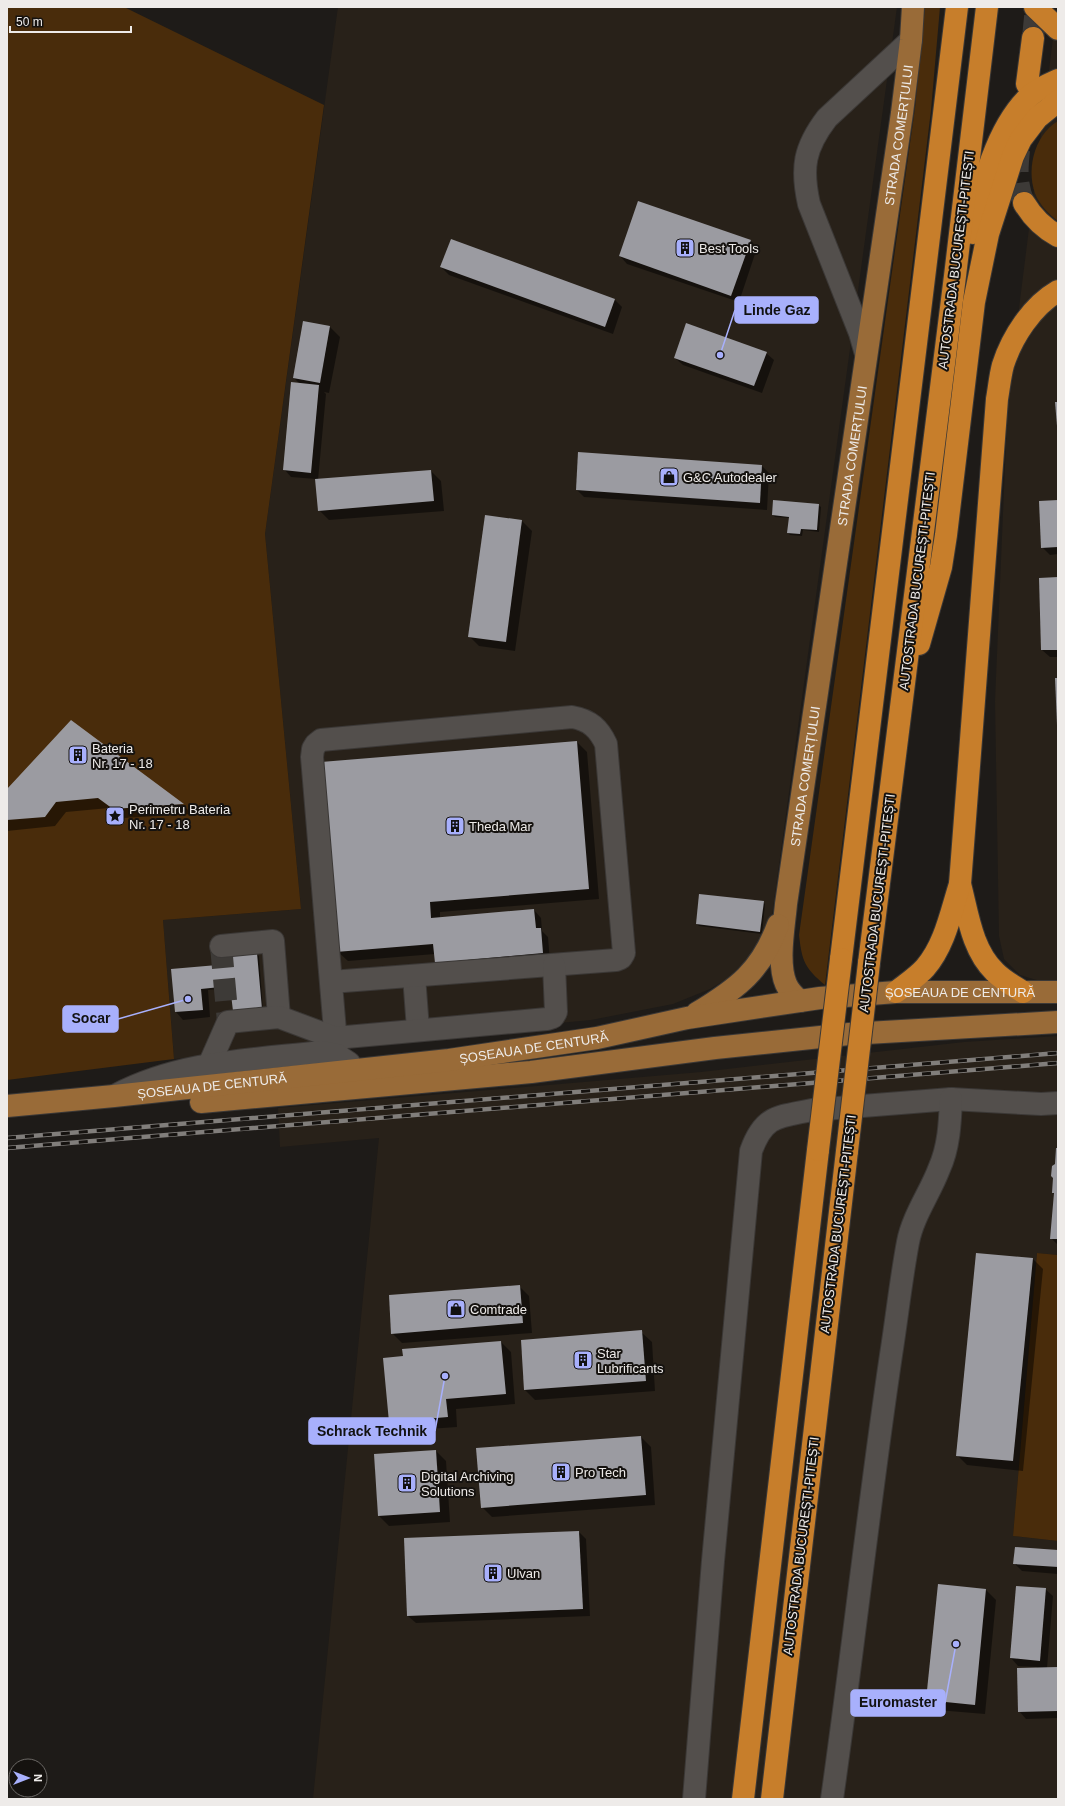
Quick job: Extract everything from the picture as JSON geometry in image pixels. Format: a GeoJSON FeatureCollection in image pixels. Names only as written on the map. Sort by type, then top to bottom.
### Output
{"type":"FeatureCollection","features":[{"type":"Feature","properties":{"kind":"highway"},"geometry":{"type":"LineString","coordinates":[[743,1799],[818,1150],[957,7]]}},
{"type":"Feature","properties":{"kind":"highway","name":"AUTOSTRADA BUCUREȘTI-PITEȘTI"},"geometry":{"type":"LineString","coordinates":[[772,1799],[869,963],[987,7]]}},
{"type":"Feature","properties":{"kind":"highway"},"geometry":{"type":"LineString","coordinates":[[1035,7],[1058,29]]}},
{"type":"Feature","properties":{"kind":"highway"},"geometry":{"type":"LineString","coordinates":[[1027,84],[1032,38]]}},
{"type":"Feature","properties":{"kind":"highway"},"geometry":{"type":"LineString","coordinates":[[917,575],[937,502],[973,232],[982,194],[997,148],[1018,110],[1032,95],[1044,86],[1058,80]]}},
{"type":"Feature","properties":{"kind":"highway"},"geometry":{"type":"LineString","coordinates":[[902,697],[940,567],[946,535],[974,302],[988,234],[1013,156],[1021,139],[1037,118],[1058,101]]}},
{"type":"Feature","properties":{"kind":"highway"},"geometry":{"type":"LineString","coordinates":[[1024,203],[1038,222],[1048,231],[1058,236]]}},
{"type":"Feature","properties":{"kind":"highway"},"geometry":{"type":"LineString","coordinates":[[896,992],[926,967],[936,952],[943,937],[960,884],[997,399],[1003,365],[1018,333],[1039,306],[1058,291]]}},
{"type":"Feature","properties":{"kind":"highway"},"geometry":{"type":"LineString","coordinates":[[960,884],[976,944],[984,960],[1004,980],[1023,992]]}},
{"type":"Feature","properties":{"kind":"main road","name":"STRADA COMERȚULUI"},"geometry":{"type":"LineString","coordinates":[[786,904],[911,40],[913,7]]}},
{"type":"Feature","properties":{"kind":"main road"},"geometry":{"type":"LineString","coordinates":[[786,904],[782,970],[786,984],[792,994],[800,1001]]}},
{"type":"Feature","properties":{"kind":"main road"},"geometry":{"type":"LineString","coordinates":[[687,1018],[722,998],[743,982],[762,960],[773,938],[786,904]]}},
{"type":"Feature","properties":{"kind":"main road","name":"ȘOSEAUA DE CENTURĂ"},"geometry":{"type":"LineString","coordinates":[[7,1106],[449,1060],[597,1038],[687,1018],[800,1001],[896,992],[1058,992]]}},
{"type":"Feature","properties":{"kind":"main road","name":"ȘOSEAUA DE CENTURĂ"},"geometry":{"type":"LineString","coordinates":[[7,1120],[335,1089],[483,1078],[715,1048],[849,1034],[1058,1022]]}},
{"type":"Feature","properties":{"kind":"street"},"geometry":{"type":"LineString","coordinates":[[866,354],[858,327],[809,204],[804,183],[805,161],[809,146],[817,131],[827,118],[911,40]]}},
{"type":"Feature","properties":{"kind":"street"},"geometry":{"type":"LineString","coordinates":[[331,982],[616,960],[621,958],[624,953],[606,744],[601,734],[593,725],[583,719],[572,717],[321,740],[316,744],[312,757],[336,1046]]}},
{"type":"Feature","properties":{"kind":"street"},"geometry":{"type":"LineString","coordinates":[[221,946],[273,941],[279,1017]]}},
{"type":"Feature","properties":{"kind":"street"},"geometry":{"type":"LineString","coordinates":[[114,1096],[138,1083],[163,1075],[209,1065],[322,1052],[336,1046],[418,1029],[547,1019],[553,1016],[556,1012],[554,965]]}},
{"type":"Feature","properties":{"kind":"street"},"geometry":{"type":"LineString","coordinates":[[414,976],[418,1029]]}},
{"type":"Feature","properties":{"kind":"street"},"geometry":{"type":"LineString","coordinates":[[209,1065],[228,1022],[279,1017],[336,1046],[357,1070]]}},
{"type":"Feature","properties":{"kind":"street"},"geometry":{"type":"LineString","coordinates":[[694,1799],[741,1256],[751,1150],[756,1138],[763,1126],[768,1122],[812,1110],[951,1099],[1041,1104],[1058,1103]]}},
{"type":"Feature","properties":{"kind":"street"},"geometry":{"type":"LineString","coordinates":[[832,1799],[842,1735],[878,1444],[908,1240],[910,1232],[939,1170],[944,1154],[949,1134],[951,1099]]}},
{"type":"Feature","properties":{"kind":"shaded area"},"geometry":{"type":"Polygon","coordinates":[[[7,7],[124,7],[324,105],[265,534],[301,909],[163,920],[174,1059],[7,1080],[7,7]]]}},
{"type":"Feature","properties":{"kind":"shaded area"},"geometry":{"type":"Polygon","coordinates":[[[338,7],[897,7],[772,916],[762,942],[739,972],[710,989],[673,1004],[591,1020],[174,1059],[163,920],[301,909],[265,534],[338,7]]]}},
{"type":"Feature","properties":{"kind":"shaded area"},"geometry":{"type":"Polygon","coordinates":[[[925,7],[940,7],[931,110],[825,985],[813,974],[806,964],[803,958],[799,935],[915,108],[925,7]]]}},
{"type":"Feature","properties":{"kind":"shaded area"},"geometry":{"type":"Polygon","coordinates":[[[1057,7],[1058,981],[1043,982],[1020,975],[1004,959],[999,936],[995,701],[1008,395],[1057,7]]]}},
{"type":"Feature","properties":{"kind":"shaded area"},"geometry":{"type":"Polygon","coordinates":[[[1058,121],[1058,221],[1046,211],[1037,198],[1033,188],[1032,167],[1037,145],[1042,136],[1058,121]]]}},
{"type":"Feature","properties":{"kind":"shaded area"},"geometry":{"type":"Polygon","coordinates":[[[1058,1036],[1058,1255],[1037,1253],[1013,1536],[1058,1541],[1058,1799],[313,1799],[379,1138],[280,1147],[278,1108],[701,1072],[964,1042],[1058,1036]]]}},
{"type":"Feature","properties":{"kind":"shaded area"},"geometry":{"type":"Polygon","coordinates":[[[1037,1253],[1058,1255],[1058,1541],[1013,1536],[1037,1253]]]}},
{"type":"Feature","properties":{"kind":"building","name":"Best Tools"},"geometry":{"type":"Polygon","coordinates":[[[638,201],[751,240],[731,296],[619,256],[638,201]]]}},
{"type":"Feature","properties":{"kind":"building"},"geometry":{"type":"Polygon","coordinates":[[[451,239],[615,299],[605,327],[440,267],[451,239]]]}},
{"type":"Feature","properties":{"kind":"building"},"geometry":{"type":"Polygon","coordinates":[[[303,321],[330,326],[320,383],[293,378],[303,321]]]}},
{"type":"Feature","properties":{"kind":"building"},"geometry":{"type":"Polygon","coordinates":[[[686,323],[767,352],[754,386],[674,358],[686,323]]]}},
{"type":"Feature","properties":{"kind":"building"},"geometry":{"type":"Polygon","coordinates":[[[291,382],[319,385],[311,473],[283,470],[291,382]]]}},
{"type":"Feature","properties":{"kind":"building"},"geometry":{"type":"Polygon","coordinates":[[[1055,402],[1058,402],[1058,426],[1057,426],[1055,402]]]}},
{"type":"Feature","properties":{"kind":"building","name":"G&C Autodealer"},"geometry":{"type":"Polygon","coordinates":[[[578,452],[762,465],[760,503],[576,490],[578,452]]]}},
{"type":"Feature","properties":{"kind":"building"},"geometry":{"type":"Polygon","coordinates":[[[431,470],[434,501],[318,511],[315,479],[431,470]]]}},
{"type":"Feature","properties":{"kind":"building"},"geometry":{"type":"Polygon","coordinates":[[[773,500],[819,504],[817,530],[801,529],[800,534],[787,533],[789,517],[772,515],[773,500]]]}},
{"type":"Feature","properties":{"kind":"building"},"geometry":{"type":"Polygon","coordinates":[[[1058,500],[1058,547],[1041,548],[1039,501],[1058,500]]]}},
{"type":"Feature","properties":{"kind":"building"},"geometry":{"type":"Polygon","coordinates":[[[485,515],[522,520],[506,642],[468,637],[485,515]]]}},
{"type":"Feature","properties":{"kind":"building"},"geometry":{"type":"Polygon","coordinates":[[[1058,577],[1058,650],[1041,650],[1039,578],[1058,577]]]}},
{"type":"Feature","properties":{"kind":"building"},"geometry":{"type":"Polygon","coordinates":[[[1055,678],[1058,678],[1058,725],[1057,725],[1055,678]]]}},
{"type":"Feature","properties":{"kind":"building","name":"Bateria Nr. 17 - 18"},"geometry":{"type":"Polygon","coordinates":[[[71,720],[184,804],[113,809],[98,798],[56,802],[45,817],[7,820],[7,789],[71,720]]]}},
{"type":"Feature","properties":{"kind":"building","name":"Theda Mar"},"geometry":{"type":"Polygon","coordinates":[[[577,741],[589,889],[430,902],[431,918],[534,909],[536,928],[541,928],[543,953],[435,963],[433,944],[336,952],[321,762],[577,741]]]}},
{"type":"Feature","properties":{"kind":"building"},"geometry":{"type":"Polygon","coordinates":[[[699,894],[764,901],[760,932],[696,924],[699,894]]]}},
{"type":"Feature","properties":{"kind":"building"},"geometry":{"type":"Polygon","coordinates":[[[257,953],[262,1009],[233,1011],[230,986],[201,989],[203,1010],[175,1012],[171,969],[229,964],[228,955],[257,953]]]}},
{"type":"Feature","properties":{"kind":"building"},"geometry":{"type":"Polygon","coordinates":[[[1056,1148],[1058,1148],[1058,1239],[1050,1239],[1054,1193],[1052,1193],[1053,1178],[1051,1176],[1052,1166],[1055,1164],[1056,1148]]]}},
{"type":"Feature","properties":{"kind":"building"},"geometry":{"type":"Polygon","coordinates":[[[976,1253],[1033,1258],[1013,1461],[956,1456],[976,1253]]]}},
{"type":"Feature","properties":{"kind":"building","name":"Comtrade"},"geometry":{"type":"Polygon","coordinates":[[[520,1285],[523,1323],[391,1334],[389,1295],[520,1285]]]}},
{"type":"Feature","properties":{"kind":"building","name":"Star Lubrificants"},"geometry":{"type":"Polygon","coordinates":[[[642,1330],[646,1381],[524,1390],[521,1340],[642,1330]]]}},
{"type":"Feature","properties":{"kind":"building"},"geometry":{"type":"Polygon","coordinates":[[[501,1341],[506,1394],[446,1399],[448,1417],[389,1422],[383,1358],[403,1356],[402,1349],[501,1341]]]}},
{"type":"Feature","properties":{"kind":"building","name":"Pro Tech"},"geometry":{"type":"Polygon","coordinates":[[[641,1436],[646,1495],[481,1508],[476,1448],[641,1436]]]}},
{"type":"Feature","properties":{"kind":"building","name":"Digital Archiving Solutions"},"geometry":{"type":"Polygon","coordinates":[[[436,1450],[440,1512],[378,1516],[374,1454],[436,1450]]]}},
{"type":"Feature","properties":{"kind":"building","name":"Ulvan"},"geometry":{"type":"Polygon","coordinates":[[[579,1531],[583,1609],[407,1616],[404,1538],[579,1531]]]}},
{"type":"Feature","properties":{"kind":"building"},"geometry":{"type":"Polygon","coordinates":[[[1015,1547],[1058,1550],[1058,1567],[1013,1564],[1015,1547]]]}},
{"type":"Feature","properties":{"kind":"building"},"geometry":{"type":"Polygon","coordinates":[[[938,1584],[986,1589],[975,1705],[926,1700],[938,1584]]]}},
{"type":"Feature","properties":{"kind":"building"},"geometry":{"type":"Polygon","coordinates":[[[1016,1586],[1046,1588],[1040,1661],[1010,1658],[1016,1586]]]}},
{"type":"Feature","properties":{"kind":"building"},"geometry":{"type":"Polygon","coordinates":[[[1058,1667],[1058,1711],[1018,1712],[1017,1668],[1058,1667]]]}},
{"type":"Feature","properties":{"kind":"tunnel"},"geometry":{"type":"LineString","coordinates":[[1033,38],[1036,7]]}},
{"type":"Feature","properties":{"kind":"tunnel"},"geometry":{"type":"LineString","coordinates":[[1019,150],[1018,177],[1021,196],[1024,203]]}},
{"type":"Feature","properties":{"kind":"tunnel"},"geometry":{"type":"LineString","coordinates":[[221,946],[228,1022]]}},
{"type":"Feature","properties":{"kind":"railway"},"geometry":{"type":"LineString","coordinates":[[7,1138],[1058,1053]]}},
{"type":"Feature","properties":{"kind":"railway"},"geometry":{"type":"LineString","coordinates":[[7,1148],[1058,1063]]}},
{"type":"Feature","properties":{"kind":"place","name":"Best Tools"},"geometry":{"type":"Point","coordinates":[685,248]}},
{"type":"Feature","properties":{"kind":"place","name":"Linde Gaz"},"geometry":{"type":"Point","coordinates":[720,355]}},
{"type":"Feature","properties":{"kind":"place","name":"G&C Autodealer"},"geometry":{"type":"Point","coordinates":[669,477]}},
{"type":"Feature","properties":{"kind":"place","name":"Bateria Nr. 17 - 18"},"geometry":{"type":"Point","coordinates":[78,755]}},
{"type":"Feature","properties":{"kind":"place","name":"Perimetru Bateria Nr. 17 - 18"},"geometry":{"type":"Point","coordinates":[115,816]}},
{"type":"Feature","properties":{"kind":"place","name":"Theda Mar"},"geometry":{"type":"Point","coordinates":[455,826]}},
{"type":"Feature","properties":{"kind":"place","name":"Socar"},"geometry":{"type":"Point","coordinates":[188,999]}},
{"type":"Feature","properties":{"kind":"place","name":"Comtrade"},"geometry":{"type":"Point","coordinates":[456,1309]}},
{"type":"Feature","properties":{"kind":"place","name":"Star Lubrificants"},"geometry":{"type":"Point","coordinates":[583,1360]}},
{"type":"Feature","properties":{"kind":"place","name":"Schrack Technik"},"geometry":{"type":"Point","coordinates":[445,1376]}},
{"type":"Feature","properties":{"kind":"place","name":"Pro Tech"},"geometry":{"type":"Point","coordinates":[561,1472]}},
{"type":"Feature","properties":{"kind":"place","name":"Digital Archiving Solutions"},"geometry":{"type":"Point","coordinates":[407,1483]}},
{"type":"Feature","properties":{"kind":"place","name":"Ulvan"},"geometry":{"type":"Point","coordinates":[493,1573]}},
{"type":"Feature","properties":{"kind":"place","name":"Euromaster"},"geometry":{"type":"Point","coordinates":[956,1644]}}]}
